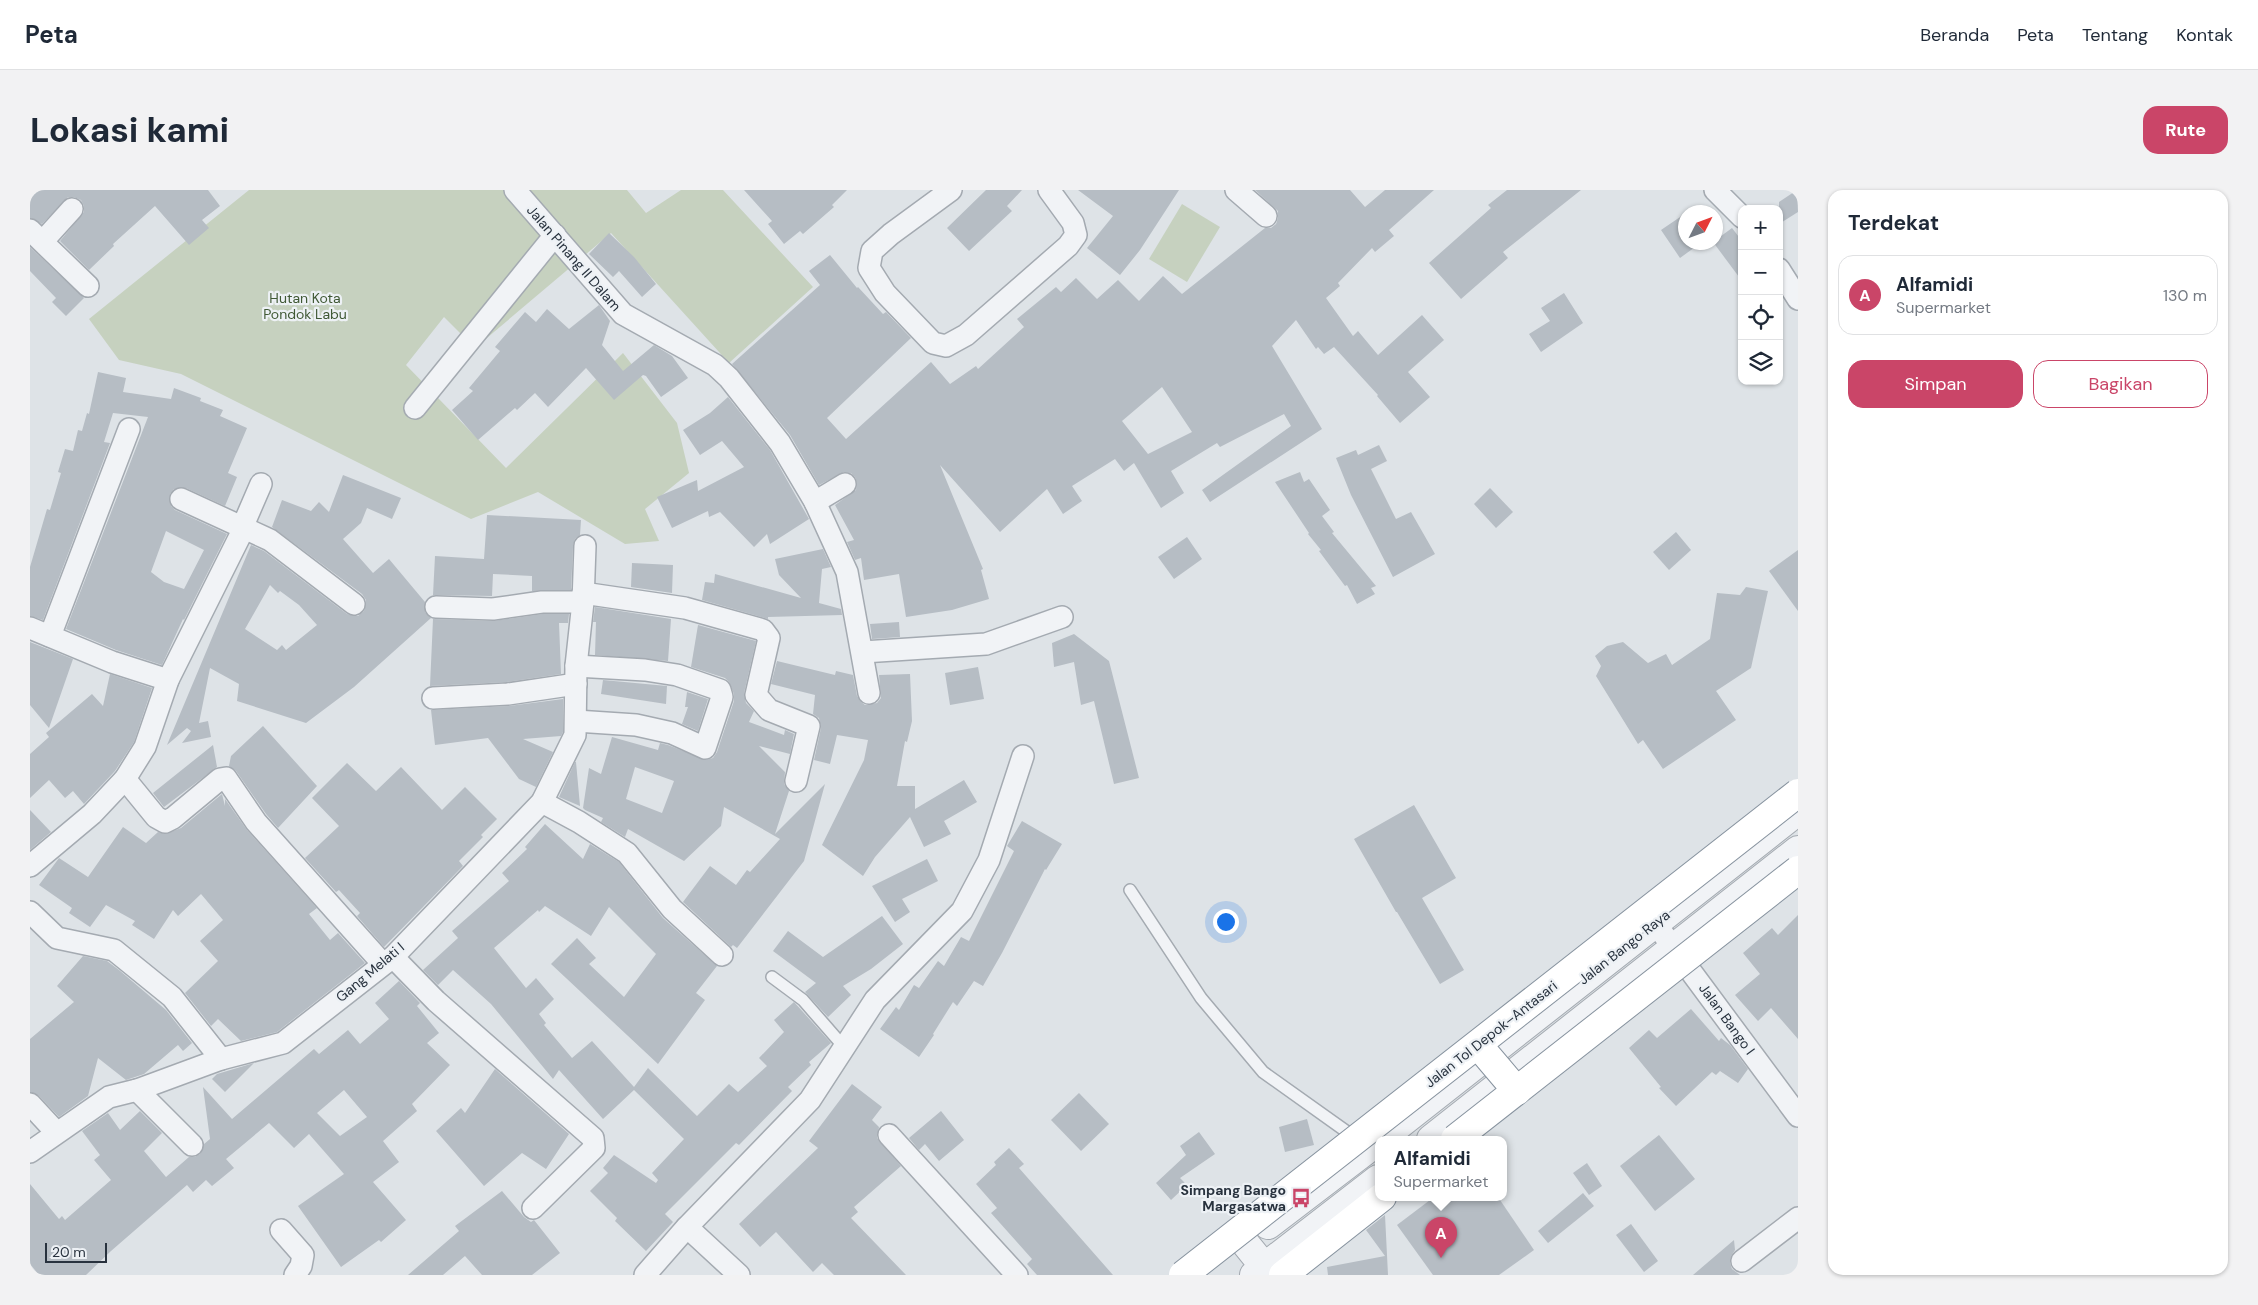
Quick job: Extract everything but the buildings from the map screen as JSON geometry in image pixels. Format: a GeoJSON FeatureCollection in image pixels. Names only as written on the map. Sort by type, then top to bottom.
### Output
{"type":"FeatureCollection","features":[{"type":"Feature","properties":{"kind":"highway","name":"Jalan Tol Depok–Antasari"},"geometry":{"type":"LineString","coordinates":[[1183,1275],[1476,1056],[1798,793]]}},
{"type":"Feature","properties":{"kind":"highway"},"geometry":{"type":"LineString","coordinates":[[1459,1136],[1505,1091],[1798,870]]}},
{"type":"Feature","properties":{"kind":"highway"},"geometry":{"type":"LineString","coordinates":[[1476,1056],[1505,1091]]}},
{"type":"Feature","properties":{"kind":"highway"},"geometry":{"type":"LineString","coordinates":[[1268,1273],[1376,1201]]}},
{"type":"Feature","properties":{"kind":"street","name":"Jalan Pinang II Dalam"},"geometry":{"type":"LineString","coordinates":[[516,190],[623,314],[715,365],[729,378],[780,443],[815,502],[848,572],[869,693]]}},
{"type":"Feature","properties":{"kind":"street"},"geometry":{"type":"LineString","coordinates":[[951,190],[891,234],[872,251],[869,268],[885,293],[933,343],[946,346],[966,335],[1068,246],[1076,234],[1073,222],[1049,190]]}},
{"type":"Feature","properties":{"kind":"street"},"geometry":{"type":"LineString","coordinates":[[1236,190],[1266,216]]}},
{"type":"Feature","properties":{"kind":"street"},"geometry":{"type":"LineString","coordinates":[[1715,190],[1738,213]]}},
{"type":"Feature","properties":{"kind":"street"},"geometry":{"type":"LineString","coordinates":[[72,209],[35,237],[88,286]]}},
{"type":"Feature","properties":{"kind":"street"},"geometry":{"type":"LineString","coordinates":[[415,408],[556,235]]}},
{"type":"Feature","properties":{"kind":"street"},"geometry":{"type":"LineString","coordinates":[[1783,275],[1798,299]]}},
{"type":"Feature","properties":{"kind":"street"},"geometry":{"type":"LineString","coordinates":[[50,636],[129,429]]}},
{"type":"Feature","properties":{"kind":"street"},"geometry":{"type":"LineString","coordinates":[[30,866],[92,814],[125,779],[145,747],[168,680],[243,530],[261,484]]}},
{"type":"Feature","properties":{"kind":"street"},"geometry":{"type":"LineString","coordinates":[[815,502],[845,484]]}},
{"type":"Feature","properties":{"kind":"street"},"geometry":{"type":"LineString","coordinates":[[181,499],[243,530],[270,540],[354,604]]}},
{"type":"Feature","properties":{"kind":"street","name":"Gang Melati I"},"geometry":{"type":"LineString","coordinates":[[30,1152],[56,1132],[109,1097],[137,1090],[221,1059],[283,1043],[388,960],[542,802],[575,735],[576,675],[583,597],[585,546]]}},
{"type":"Feature","properties":{"kind":"street"},"geometry":{"type":"LineString","coordinates":[[436,607],[493,609],[583,597],[684,608],[763,630],[769,638],[756,695],[769,710],[809,726],[796,781]]}},
{"type":"Feature","properties":{"kind":"street"},"geometry":{"type":"LineString","coordinates":[[863,652],[986,644],[1062,617]]}},
{"type":"Feature","properties":{"kind":"street"},"geometry":{"type":"LineString","coordinates":[[30,628],[112,662],[168,680]]}},
{"type":"Feature","properties":{"kind":"street"},"geometry":{"type":"LineString","coordinates":[[433,698],[508,694],[576,675],[645,670],[677,674],[720,690],[722,694],[705,748],[672,733],[636,725],[576,722]]}},
{"type":"Feature","properties":{"kind":"street"},"geometry":{"type":"LineString","coordinates":[[646,1275],[687,1227],[810,1100],[874,1000],[962,911],[989,860],[1023,756]]}},
{"type":"Feature","properties":{"kind":"street"},"geometry":{"type":"LineString","coordinates":[[125,779],[156,817],[165,822],[173,818],[220,778],[226,778],[256,822],[388,960],[593,1138],[594,1148],[533,1208]]}},
{"type":"Feature","properties":{"kind":"street"},"geometry":{"type":"LineString","coordinates":[[542,802],[579,822],[627,853],[672,909],[722,955]]}},
{"type":"Feature","properties":{"kind":"street","name":"Jalan Bango Raya"},"geometry":{"type":"LineString","coordinates":[[1384,1136],[1476,1056],[1655,923],[1798,811]]}},
{"type":"Feature","properties":{"kind":"street"},"geometry":{"type":"LineString","coordinates":[[1436,1136],[1505,1091],[1674,948],[1798,850]]}},
{"type":"Feature","properties":{"kind":"street"},"geometry":{"type":"LineString","coordinates":[[30,912],[57,938],[114,950],[172,997],[221,1059]]}},
{"type":"Feature","properties":{"kind":"street","name":"Jalan Bango I"},"geometry":{"type":"LineString","coordinates":[[1655,923],[1798,1116]]}},
{"type":"Feature","properties":{"kind":"street"},"geometry":{"type":"LineString","coordinates":[[137,1090],[192,1145]]}},
{"type":"Feature","properties":{"kind":"street"},"geometry":{"type":"LineString","coordinates":[[30,1104],[56,1132]]}},
{"type":"Feature","properties":{"kind":"street"},"geometry":{"type":"LineString","coordinates":[[889,1134],[1017,1275]]}},
{"type":"Feature","properties":{"kind":"street","name":"Jalan Bango Raya"},"geometry":{"type":"LineString","coordinates":[[1204,1275],[1375,1144]]}},
{"type":"Feature","properties":{"kind":"street"},"geometry":{"type":"LineString","coordinates":[[1245,1242],[1268,1273],[1375,1182]]}},
{"type":"Feature","properties":{"kind":"street"},"geometry":{"type":"LineString","coordinates":[[1742,1261],[1798,1218]]}},
{"type":"Feature","properties":{"kind":"street"},"geometry":{"type":"LineString","coordinates":[[687,1227],[739,1275]]}},
{"type":"Feature","properties":{"kind":"street"},"geometry":{"type":"LineString","coordinates":[[280,1230],[302,1255],[301,1266],[295,1275]]}},
{"type":"Feature","properties":{"kind":"lane"},"geometry":{"type":"LineString","coordinates":[[1130,890],[1201,998],[1262,1072],[1375,1142]]}},
{"type":"Feature","properties":{"kind":"lane"},"geometry":{"type":"LineString","coordinates":[[772,977],[803,1000],[844,1047]]}},
{"type":"Feature","properties":{"kind":"green space","name":"Hutan Kota Pondok Labu"},"geometry":{"type":"Polygon","coordinates":[[[249,190],[627,190],[646,213],[681,190],[723,190],[813,287],[729,363],[611,233],[475,348],[444,317],[406,365],[506,468],[623,353],[677,423],[689,473],[645,509],[659,541],[625,544],[538,492],[471,519],[181,374],[119,360],[89,319],[249,190]]]}},
{"type":"Feature","properties":{"kind":"green space"},"geometry":{"type":"Polygon","coordinates":[[[1182,204],[1220,227],[1187,282],[1149,259],[1182,204]]]}},
{"type":"Feature","properties":{"kind":"place","name":"Simpang Bango Margasatwa"},"geometry":{"type":"Point","coordinates":[1301,1198]}},
{"type":"Feature","properties":{"kind":"place","name":"Alfamidi"},"geometry":{"type":"Point","coordinates":[1441,1258]}}]}
